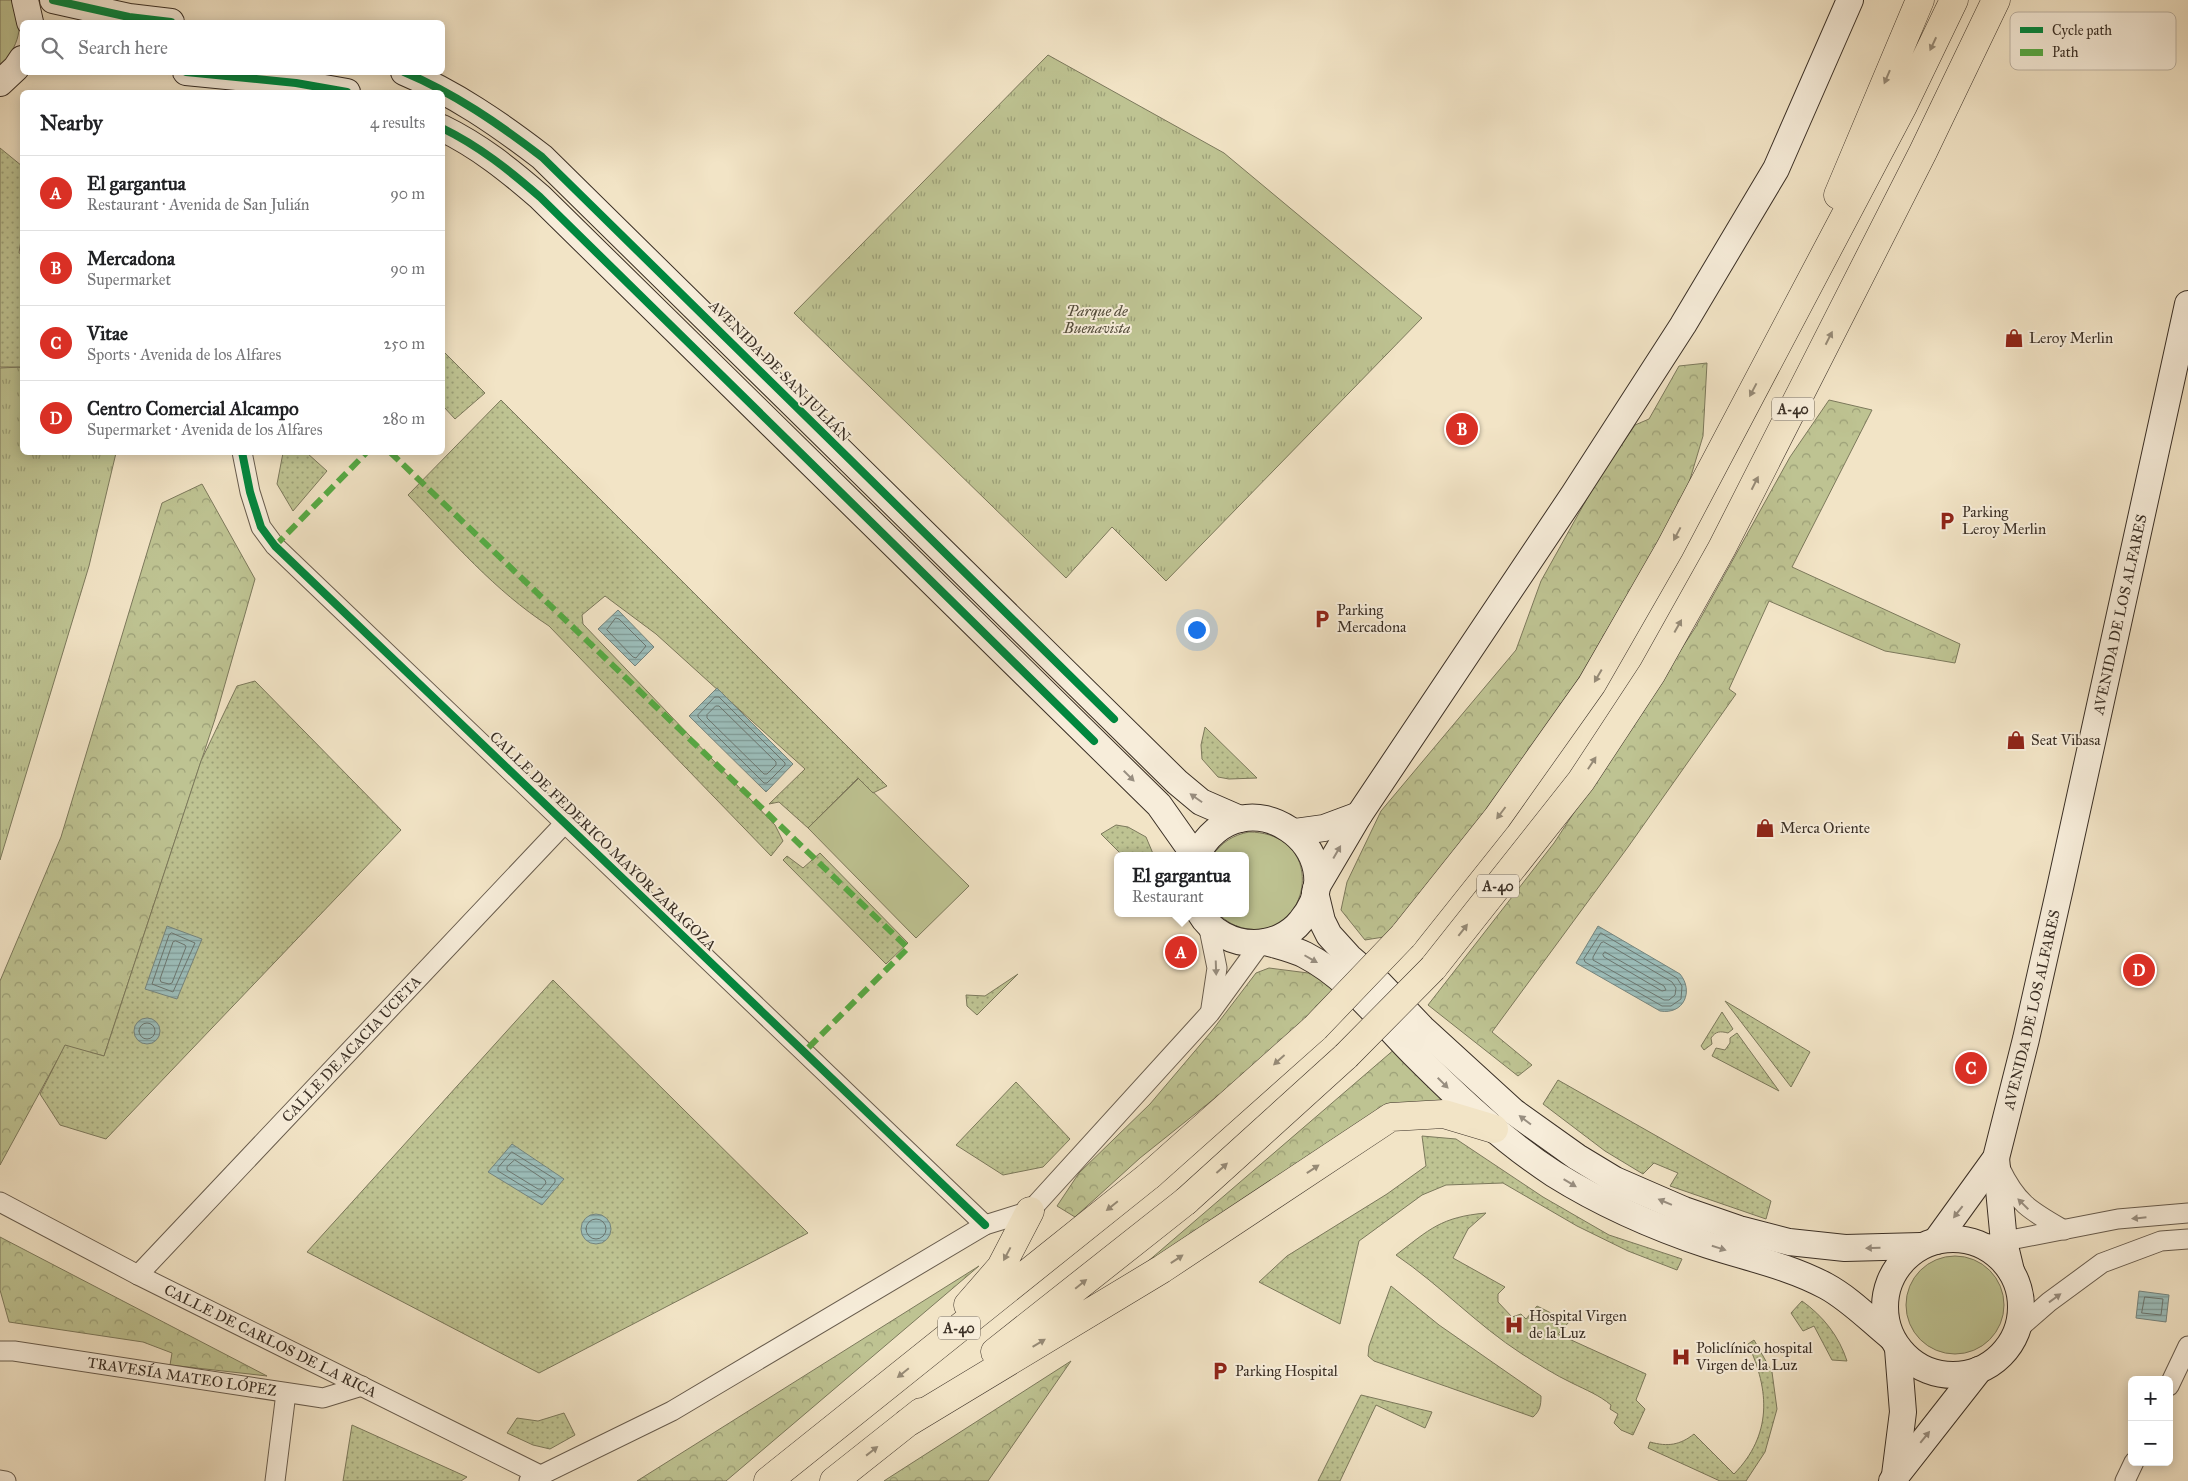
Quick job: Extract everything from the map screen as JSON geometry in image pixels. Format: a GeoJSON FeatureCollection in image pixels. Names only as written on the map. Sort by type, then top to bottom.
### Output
{"type":"FeatureCollection","features":[{"type":"Feature","properties":{"kind":"main road"},"geometry":{"type":"LineString","coordinates":[[25,0],[30,20]]}},
{"type":"Feature","properties":{"kind":"main road"},"geometry":{"type":"LineString","coordinates":[[53,0],[157,20]]}},
{"type":"Feature","properties":{"kind":"main road"},"geometry":{"type":"LineString","coordinates":[[1204,918],[1228,938],[1244,942],[1263,942],[1283,936],[1298,924],[1309,909],[1315,890],[1359,815],[1574,494],[1688,317],[1776,169],[1850,0]]}},
{"type":"Feature","properties":{"kind":"main road"},"geometry":{"type":"LineString","coordinates":[[1769,361],[1920,0]]}},
{"type":"Feature","properties":{"kind":"main road","name":"A-40"},"geometry":{"type":"LineString","coordinates":[[768,1481],[1150,1175],[1315,1028],[1403,936],[1497,818],[1592,684],[1670,548],[1769,361],[1903,106],[1954,0]]}},
{"type":"Feature","properties":{"kind":"main road","name":"A-40"},"geometry":{"type":"LineString","coordinates":[[834,1481],[1186,1201],[1346,1056],[1433,968],[1581,781],[1652,673],[1722,548],[1923,152],[1996,0]]}},
{"type":"Feature","properties":{"kind":"main road"},"geometry":{"type":"LineString","coordinates":[[1923,152],[2005,0]]}},
{"type":"Feature","properties":{"kind":"main road"},"geometry":{"type":"LineString","coordinates":[[216,75],[296,83],[336,90]]}},
{"type":"Feature","properties":{"kind":"main road","name":"AVENIDA DE SAN JULIÁN"},"geometry":{"type":"LineString","coordinates":[[411,75],[441,90]]}},
{"type":"Feature","properties":{"kind":"main road","name":"AVENIDA DE SAN JULIÁN"},"geometry":{"type":"LineString","coordinates":[[445,92],[499,125],[542,157],[1177,782],[1201,802],[1240,819]]}},
{"type":"Feature","properties":{"kind":"main road"},"geometry":{"type":"LineString","coordinates":[[445,130],[499,162],[540,197],[1159,805],[1192,852]]}},
{"type":"Feature","properties":{"kind":"main road","name":"AVENIDA DE LOS ALFARES"},"geometry":{"type":"LineString","coordinates":[[1996,1158],[2026,1039],[2060,888],[2188,304]]}},
{"type":"Feature","properties":{"kind":"main road"},"geometry":{"type":"LineString","coordinates":[[1295,832],[1324,828],[1359,815]]}},
{"type":"Feature","properties":{"kind":"main road"},"geometry":{"type":"LineString","coordinates":[[1197,852],[1204,841],[1217,829],[1240,819],[1263,818],[1280,823],[1295,832],[1308,848],[1312,858],[1315,868],[1315,890],[1322,921],[1329,935],[1349,957],[1379,983],[1422,1028],[1514,1112],[1577,1157],[1607,1175],[1684,1210],[1739,1229],[1789,1242],[1845,1248],[1929,1244],[1951,1239],[1992,1243]]}},
{"type":"Feature","properties":{"kind":"main road"},"geometry":{"type":"LineString","coordinates":[[1263,942],[1304,955],[1345,984],[1460,1100],[1494,1129],[1554,1173],[1593,1197],[1625,1213],[1707,1245],[1800,1273],[1828,1287],[1846,1298],[1895,1343],[1909,1360],[1935,1374],[1965,1375],[1992,1363],[2003,1354],[2018,1328],[2021,1300],[2012,1272],[1992,1243],[1996,1158]]}},
{"type":"Feature","properties":{"kind":"main road"},"geometry":{"type":"LineString","coordinates":[[907,1423],[1162,1269],[1391,1117],[1444,1114],[1494,1129]]}},
{"type":"Feature","properties":{"kind":"main road"},"geometry":{"type":"LineString","coordinates":[[1893,1478],[1903,1412],[1895,1343],[1885,1312],[1888,1286],[1893,1273],[1901,1263],[1929,1244],[1996,1158]]}},
{"type":"Feature","properties":{"kind":"main road"},"geometry":{"type":"LineString","coordinates":[[928,1352],[1001,1267],[1030,1211]]}},
{"type":"Feature","properties":{"kind":"main road"},"geometry":{"type":"LineString","coordinates":[[1893,1478],[1979,1370]]}},
{"type":"Feature","properties":{"kind":"street","name":"CALLE DE FEDERICO MAYOR ZARAGOZA"},"geometry":{"type":"LineString","coordinates":[[243,455],[250,492],[261,527],[275,546],[985,1225]]}},
{"type":"Feature","properties":{"kind":"street","name":"CALLE DE ACACIA UCETA"},"geometry":{"type":"LineString","coordinates":[[138,1275],[564,824]]}},
{"type":"Feature","properties":{"kind":"street"},"geometry":{"type":"LineString","coordinates":[[1204,918],[1218,968],[1210,1013]]}},
{"type":"Feature","properties":{"kind":"street"},"geometry":{"type":"LineString","coordinates":[[536,1478],[672,1411],[985,1225],[1030,1211],[1210,1013],[1263,942]]}},
{"type":"Feature","properties":{"kind":"street"},"geometry":{"type":"LineString","coordinates":[[1996,1158],[2013,1192],[2021,1202],[2033,1213],[2064,1230]]}},
{"type":"Feature","properties":{"kind":"street","name":"CALLE DE CARLOS DE LA RICA"},"geometry":{"type":"LineString","coordinates":[[0,1202],[138,1275],[362,1386],[536,1478]]}},
{"type":"Feature","properties":{"kind":"street"},"geometry":{"type":"LineString","coordinates":[[1992,1243],[2118,1220],[2188,1213]]}},
{"type":"Feature","properties":{"kind":"street"},"geometry":{"type":"LineString","coordinates":[[2018,1328],[2049,1302],[2102,1263],[2162,1241],[2188,1239]]}},
{"type":"Feature","properties":{"kind":"street"},"geometry":{"type":"LineString","coordinates":[[2173,1378],[2188,1346]]}},
{"type":"Feature","properties":{"kind":"street","name":"TRAVESÍA MATEO LÓPEZ"},"geometry":{"type":"LineString","coordinates":[[0,1351],[14,1351],[323,1398],[362,1386]]}},
{"type":"Feature","properties":{"kind":"street"},"geometry":{"type":"LineString","coordinates":[[276,1481],[286,1393]]}},
{"type":"Feature","properties":{"kind":"street"},"geometry":{"type":"LineString","coordinates":[[2125,1481],[2132,1466]]}},
{"type":"Feature","properties":{"kind":"street"},"geometry":{"type":"LineString","coordinates":[[0,1480],[6,1481]]}},
{"type":"Feature","properties":{"kind":"green space"},"geometry":{"type":"Polygon","coordinates":[[[0,0],[12,0],[19,19],[19,28],[15,44],[0,68],[0,0]]]}},
{"type":"Feature","properties":{"kind":"green space","name":"Parque de Buenavista"},"geometry":{"type":"Polygon","coordinates":[[[1048,55],[1224,153],[1422,318],[1166,581],[1112,527],[1066,578],[794,313],[1048,55]]]}},
{"type":"Feature","properties":{"kind":"green space"},"geometry":{"type":"Polygon","coordinates":[[[0,148],[20,164],[20,367],[0,367],[0,148]]]}},
{"type":"Feature","properties":{"kind":"green space"},"geometry":{"type":"Polygon","coordinates":[[[445,353],[485,393],[455,419],[445,408],[445,353]]]}},
{"type":"Feature","properties":{"kind":"green space"},"geometry":{"type":"Polygon","coordinates":[[[1707,363],[1703,436],[1685,496],[1548,731],[1390,936],[1365,940],[1341,910],[1347,882],[1381,811],[1516,650],[1541,581],[1594,486],[1635,425],[1649,419],[1679,366],[1707,363]]]}},
{"type":"Feature","properties":{"kind":"green space"},"geometry":{"type":"Polygon","coordinates":[[[20,367],[20,455],[116,455],[89,566],[0,860],[0,368],[20,367]]]}},
{"type":"Feature","properties":{"kind":"green space"},"geometry":{"type":"Polygon","coordinates":[[[501,400],[887,786],[873,793],[858,778],[808,828],[779,802],[769,804],[805,769],[656,634],[605,596],[582,615],[583,624],[775,825],[783,841],[771,856],[549,626],[510,597],[475,565],[408,495],[501,400]]]}},
{"type":"Feature","properties":{"kind":"green space"},"geometry":{"type":"Polygon","coordinates":[[[1829,400],[1872,410],[1792,567],[1960,644],[1955,663],[1885,651],[1769,601],[1729,689],[1736,694],[1628,847],[1492,1032],[1532,1065],[1518,1076],[1428,1005],[1554,843],[1695,628],[1790,457],[1829,400]]]}},
{"type":"Feature","properties":{"kind":"green space"},"geometry":{"type":"Polygon","coordinates":[[[283,455],[309,455],[327,471],[293,511],[277,484],[283,455]]]}},
{"type":"Feature","properties":{"kind":"green space"},"geometry":{"type":"Polygon","coordinates":[[[202,484],[255,579],[215,719],[104,1056],[65,1046],[0,1165],[0,981],[61,837],[162,503],[202,484]]]}},
{"type":"Feature","properties":{"kind":"green space"},"geometry":{"type":"Polygon","coordinates":[[[255,681],[401,830],[106,1139],[60,1125],[40,1094],[65,1045],[104,1056],[201,761],[237,686],[255,681]]]}},
{"type":"Feature","properties":{"kind":"green space"},"geometry":{"type":"Polygon","coordinates":[[[1205,727],[1257,778],[1229,779],[1218,777],[1202,759],[1201,745],[1205,727]]]}},
{"type":"Feature","properties":{"kind":"green space"},"geometry":{"type":"Polygon","coordinates":[[[859,778],[969,886],[916,938],[808,828],[859,778]]]}},
{"type":"Feature","properties":{"kind":"green space"},"geometry":{"type":"Polygon","coordinates":[[[1116,825],[1128,827],[1146,837],[1152,852],[1119,852],[1101,834],[1116,825]]]}},
{"type":"Feature","properties":{"kind":"green space"},"geometry":{"type":"Polygon","coordinates":[[[1249,832],[1275,837],[1291,849],[1300,866],[1302,884],[1297,903],[1286,918],[1269,927],[1248,929],[1239,927],[1222,917],[1249,917],[1249,852],[1216,852],[1228,840],[1249,832]]]}},
{"type":"Feature","properties":{"kind":"green space"},"geometry":{"type":"Polygon","coordinates":[[[820,853],[908,943],[886,964],[783,860],[787,856],[803,868],[820,853]]]}},
{"type":"Feature","properties":{"kind":"green space"},"geometry":{"type":"Polygon","coordinates":[[[1269,968],[1316,974],[1335,988],[1290,1038],[1140,1158],[1075,1217],[1057,1206],[1079,1173],[1150,1104],[1211,1032],[1256,973],[1269,968]]]}},
{"type":"Feature","properties":{"kind":"green space"},"geometry":{"type":"Polygon","coordinates":[[[1018,974],[977,1015],[967,1006],[966,995],[985,996],[1018,974]]]}},
{"type":"Feature","properties":{"kind":"green space"},"geometry":{"type":"Polygon","coordinates":[[[553,980],[808,1233],[539,1373],[307,1252],[553,980]]]}},
{"type":"Feature","properties":{"kind":"green space"},"geometry":{"type":"Polygon","coordinates":[[[1725,1001],[1810,1052],[1791,1087],[1725,1001]]]}},
{"type":"Feature","properties":{"kind":"green space"},"geometry":{"type":"Polygon","coordinates":[[[1722,1012],[1733,1029],[1728,1033],[1716,1033],[1711,1038],[1712,1044],[1704,1050],[1701,1046],[1722,1012]]]}},
{"type":"Feature","properties":{"kind":"green space"},"geometry":{"type":"Polygon","coordinates":[[[1737,1033],[1779,1091],[1712,1056],[1716,1048],[1725,1050],[1730,1043],[1730,1038],[1737,1033]]]}},
{"type":"Feature","properties":{"kind":"green space"},"geometry":{"type":"Polygon","coordinates":[[[1396,1048],[1447,1102],[1263,1189],[1146,1263],[1396,1048]]]}},
{"type":"Feature","properties":{"kind":"green space"},"geometry":{"type":"Polygon","coordinates":[[[1558,1080],[1771,1201],[1766,1219],[1670,1186],[1678,1173],[1654,1163],[1643,1174],[1605,1151],[1543,1104],[1558,1080]]]}},
{"type":"Feature","properties":{"kind":"green space"},"geometry":{"type":"Polygon","coordinates":[[[1016,1082],[1070,1139],[1043,1167],[1003,1175],[956,1145],[1016,1082]]]}},
{"type":"Feature","properties":{"kind":"green space"},"geometry":{"type":"Polygon","coordinates":[[[1422,1136],[1456,1139],[1543,1197],[1609,1235],[1682,1259],[1677,1270],[1628,1251],[1577,1226],[1503,1183],[1446,1185],[1422,1195],[1359,1241],[1340,1324],[1259,1282],[1287,1256],[1387,1194],[1426,1166],[1422,1136]]]}},
{"type":"Feature","properties":{"kind":"green space"},"geometry":{"type":"Polygon","coordinates":[[[1486,1213],[1468,1229],[1453,1258],[1505,1287],[1498,1294],[1498,1302],[1512,1317],[1521,1314],[1526,1319],[1537,1306],[1569,1322],[1558,1334],[1646,1374],[1636,1400],[1645,1409],[1633,1435],[1621,1430],[1614,1423],[1618,1414],[1610,1409],[1611,1405],[1606,1401],[1553,1373],[1505,1343],[1396,1255],[1428,1231],[1447,1221],[1486,1213]]]}},
{"type":"Feature","properties":{"kind":"green space"},"geometry":{"type":"Polygon","coordinates":[[[0,1237],[267,1376],[170,1365],[172,1353],[143,1342],[9,1322],[0,1290],[0,1237]]]}},
{"type":"Feature","properties":{"kind":"green space"},"geometry":{"type":"Polygon","coordinates":[[[1955,1256],[1974,1260],[1990,1270],[2000,1286],[2004,1305],[2000,1324],[1990,1340],[1974,1350],[1955,1354],[1936,1350],[1920,1340],[1910,1324],[1906,1305],[1910,1286],[1920,1270],[1936,1260],[1955,1256]]]}},
{"type":"Feature","properties":{"kind":"green space"},"geometry":{"type":"Polygon","coordinates":[[[979,1266],[726,1481],[637,1481],[979,1266]]]}},
{"type":"Feature","properties":{"kind":"green space"},"geometry":{"type":"Polygon","coordinates":[[[1391,1286],[1439,1325],[1541,1396],[1540,1408],[1535,1415],[1533,1417],[1374,1361],[1368,1356],[1369,1346],[1391,1286]]]}},
{"type":"Feature","properties":{"kind":"green space"},"geometry":{"type":"Polygon","coordinates":[[[1802,1301],[1817,1313],[1835,1335],[1847,1361],[1832,1360],[1814,1326],[1803,1331],[1791,1313],[1802,1301]]]}},
{"type":"Feature","properties":{"kind":"green space"},"geometry":{"type":"Polygon","coordinates":[[[1754,1340],[1772,1372],[1777,1409],[1765,1452],[1746,1481],[1720,1481],[1648,1448],[1650,1442],[1674,1444],[1684,1441],[1694,1434],[1734,1474],[1755,1444],[1764,1412],[1760,1379],[1748,1344],[1754,1340]]]}},
{"type":"Feature","properties":{"kind":"green space"},"geometry":{"type":"Polygon","coordinates":[[[1071,1361],[988,1481],[884,1481],[887,1479],[1071,1361]]]}},
{"type":"Feature","properties":{"kind":"green space"},"geometry":{"type":"Polygon","coordinates":[[[1361,1395],[1432,1412],[1425,1428],[1376,1405],[1340,1481],[1318,1481],[1361,1395]]]}},
{"type":"Feature","properties":{"kind":"green space"},"geometry":{"type":"Polygon","coordinates":[[[564,1413],[575,1435],[550,1449],[533,1445],[507,1433],[517,1418],[538,1421],[564,1413]]]}},
{"type":"Feature","properties":{"kind":"green space"},"geometry":{"type":"Polygon","coordinates":[[[352,1425],[467,1477],[461,1481],[343,1481],[352,1425]]]}},
{"type":"Feature","properties":{"kind":"water"},"geometry":{"type":"Polygon","coordinates":[[[618,610],[654,647],[635,666],[598,629],[618,610]]]}},
{"type":"Feature","properties":{"kind":"water"},"geometry":{"type":"Polygon","coordinates":[[[717,688],[793,764],[766,792],[689,716],[717,688]]]}},
{"type":"Feature","properties":{"kind":"water"},"geometry":{"type":"Polygon","coordinates":[[[167,926],[202,939],[177,999],[145,989],[167,926]]]}},
{"type":"Feature","properties":{"kind":"water"},"geometry":{"type":"Polygon","coordinates":[[[1598,926],[1680,974],[1686,988],[1686,994],[1681,1006],[1668,1011],[1660,1011],[1576,963],[1598,926]]]}},
{"type":"Feature","properties":{"kind":"water"},"geometry":{"type":"Polygon","coordinates":[[[147,1018],[157,1021],[160,1031],[157,1041],[147,1044],[137,1041],[134,1031],[137,1021],[147,1018]]]}},
{"type":"Feature","properties":{"kind":"water"},"geometry":{"type":"Polygon","coordinates":[[[512,1144],[564,1179],[542,1205],[488,1172],[512,1144]]]}},
{"type":"Feature","properties":{"kind":"water"},"geometry":{"type":"Polygon","coordinates":[[[596,1214],[602,1215],[610,1223],[610,1235],[602,1243],[596,1244],[590,1243],[582,1235],[581,1229],[582,1223],[590,1215],[596,1214]]]}},
{"type":"Feature","properties":{"kind":"water"},"geometry":{"type":"Polygon","coordinates":[[[2139,1291],[2169,1295],[2166,1322],[2136,1318],[2139,1291]]]}},
{"type":"Feature","properties":{"kind":"marked path"},"geometry":{"type":"LineString","coordinates":[[275,546],[364,455]]}},
{"type":"Feature","properties":{"kind":"marked path"},"geometry":{"type":"LineString","coordinates":[[393,455],[908,948],[804,1052]]}},
{"type":"Feature","properties":{"kind":"cycle path"},"geometry":{"type":"LineString","coordinates":[[53,0],[129,17],[154,20]]}},
{"type":"Feature","properties":{"kind":"cycle path"},"geometry":{"type":"LineString","coordinates":[[216,75],[296,83],[336,90]]}},
{"type":"Feature","properties":{"kind":"cycle path"},"geometry":{"type":"LineString","coordinates":[[411,75],[441,90]]}},
{"type":"Feature","properties":{"kind":"cycle path"},"geometry":{"type":"LineString","coordinates":[[445,92],[476,110],[542,157],[1114,719]]}},
{"type":"Feature","properties":{"kind":"cycle path"},"geometry":{"type":"LineString","coordinates":[[445,130],[493,159],[540,197],[1094,741]]}},
{"type":"Feature","properties":{"kind":"cycle path"},"geometry":{"type":"LineString","coordinates":[[243,455],[250,492],[261,527],[275,546],[985,1225]]}},
{"type":"Feature","properties":{"kind":"place","name":"Leroy Merlin"},"geometry":{"type":"Point","coordinates":[2014,338]}},
{"type":"Feature","properties":{"kind":"place","name":"Mercadona"},"geometry":{"type":"Point","coordinates":[1462,429]}},
{"type":"Feature","properties":{"kind":"place","name":"Parking Leroy Merlin"},"geometry":{"type":"Point","coordinates":[1947,521]}},
{"type":"Feature","properties":{"kind":"place","name":"Parking Mercadona"},"geometry":{"type":"Point","coordinates":[1322,619]}},
{"type":"Feature","properties":{"kind":"place","name":"Seat Vibasa"},"geometry":{"type":"Point","coordinates":[2016,740]}},
{"type":"Feature","properties":{"kind":"place","name":"Merca Oriente"},"geometry":{"type":"Point","coordinates":[1765,828]}},
{"type":"Feature","properties":{"kind":"place","name":"El gargantua"},"geometry":{"type":"Point","coordinates":[1181,952]}},
{"type":"Feature","properties":{"kind":"place","name":"Centro Comercial Alcampo"},"geometry":{"type":"Point","coordinates":[2139,970]}},
{"type":"Feature","properties":{"kind":"place","name":"Vitae"},"geometry":{"type":"Point","coordinates":[1971,1068]}},
{"type":"Feature","properties":{"kind":"place","name":"Hospital Virgen de la Luz"},"geometry":{"type":"Point","coordinates":[1514,1325]}},
{"type":"Feature","properties":{"kind":"place","name":"Policlínico hospital Virgen de la Luz"},"geometry":{"type":"Point","coordinates":[1681,1357]}},
{"type":"Feature","properties":{"kind":"place","name":"Parking Hospital"},"geometry":{"type":"Point","coordinates":[1220,1371]}}]}
